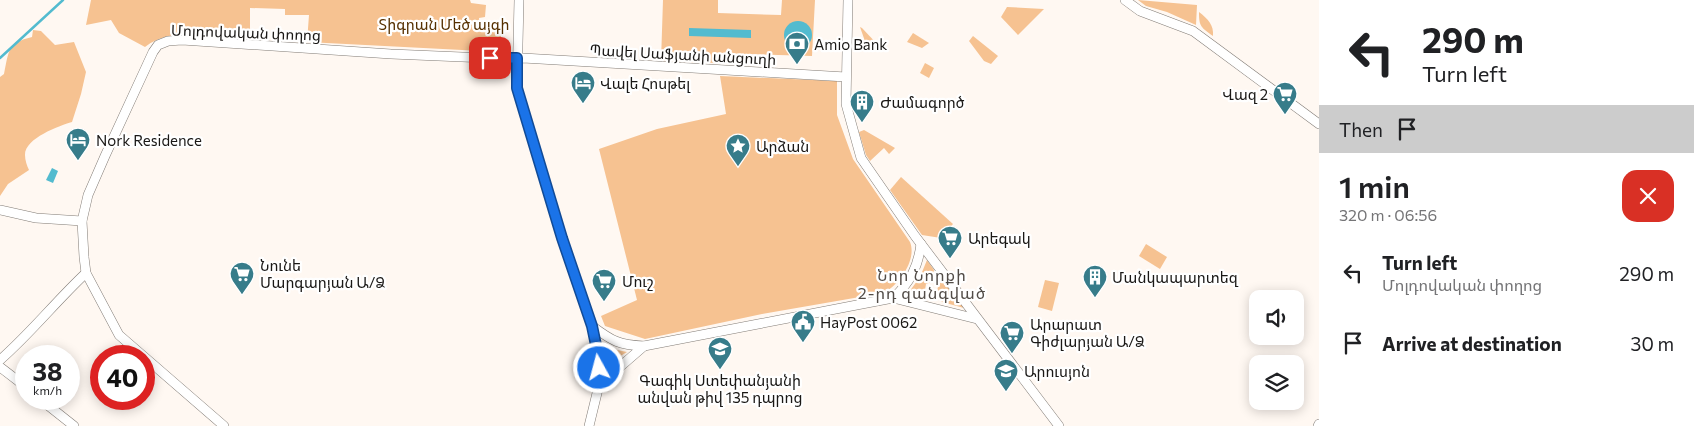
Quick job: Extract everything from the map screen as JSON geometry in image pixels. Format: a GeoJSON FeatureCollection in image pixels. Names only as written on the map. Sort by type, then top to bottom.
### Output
{"type":"FeatureCollection","features":[{"type":"Feature","properties":{"kind":"street"},"geometry":{"type":"LineString","coordinates":[[519,0],[517,88],[562,238],[592,326],[597,350],[599,385],[590,426]]}},
{"type":"Feature","properties":{"kind":"street"},"geometry":{"type":"LineString","coordinates":[[848,0],[846,104],[860,158],[921,244],[1059,426]]}},
{"type":"Feature","properties":{"kind":"street"},"geometry":{"type":"LineString","coordinates":[[1125,0],[1140,11],[1194,31],[1315,115],[1319,124]]}},
{"type":"Feature","properties":{"kind":"street","name":"Մոլդովական փողոց"},"geometry":{"type":"LineString","coordinates":[[224,426],[119,335],[86,273],[82,221],[88,196],[151,55],[158,46],[168,41],[182,40],[391,54],[517,58]]}},
{"type":"Feature","properties":{"kind":"street","name":"Պավել Սաֆյանի անցուղի"},"geometry":{"type":"LineString","coordinates":[[517,58],[846,77]]}},
{"type":"Feature","properties":{"kind":"street"},"geometry":{"type":"LineString","coordinates":[[0,210],[36,218],[82,221]]}},
{"type":"Feature","properties":{"kind":"street"},"geometry":{"type":"LineString","coordinates":[[893,298],[909,282],[919,258],[921,244]]}},
{"type":"Feature","properties":{"kind":"street"},"geometry":{"type":"LineString","coordinates":[[0,360],[20,343],[86,273]]}},
{"type":"Feature","properties":{"kind":"street"},"geometry":{"type":"LineString","coordinates":[[592,326],[609,339],[624,346],[644,346],[893,298],[977,319]]}},
{"type":"Feature","properties":{"kind":"street"},"geometry":{"type":"LineString","coordinates":[[599,385],[644,346]]}},
{"type":"Feature","properties":{"kind":"street"},"geometry":{"type":"LineString","coordinates":[[0,366],[15,379]]}},
{"type":"Feature","properties":{"kind":"street"},"geometry":{"type":"LineString","coordinates":[[54,410],[74,426]]}},
{"type":"Feature","properties":{"kind":"green space","name":"Տիգրան Մեծ այգի"},"geometry":{"type":"Polygon","coordinates":[[[91,0],[470,0],[471,3],[486,5],[485,17],[479,18],[480,31],[501,32],[501,52],[307,42],[309,15],[285,15],[285,9],[250,8],[250,34],[239,33],[239,38],[203,34],[179,34],[167,36],[145,47],[119,33],[111,20],[86,25],[91,0]]]}},
{"type":"Feature","properties":{"kind":"green space"},"geometry":{"type":"Polygon","coordinates":[[[663,0],[718,0],[718,13],[781,15],[782,0],[815,0],[812,56],[716,53],[716,63],[661,61],[663,0]]]}},
{"type":"Feature","properties":{"kind":"green space"},"geometry":{"type":"Polygon","coordinates":[[[1138,0],[1197,5],[1196,25],[1167,12],[1146,6],[1138,0]]]}},
{"type":"Feature","properties":{"kind":"green space"},"geometry":{"type":"Polygon","coordinates":[[[1007,7],[1044,9],[1018,35],[1001,17],[1007,7]]]}},
{"type":"Feature","properties":{"kind":"green space"},"geometry":{"type":"Polygon","coordinates":[[[1199,12],[1210,22],[1213,36],[1202,26],[1199,12]]]}},
{"type":"Feature","properties":{"kind":"green space"},"geometry":{"type":"Polygon","coordinates":[[[860,27],[862,28],[878,45],[867,47],[860,27]]]}},
{"type":"Feature","properties":{"kind":"green space"},"geometry":{"type":"Polygon","coordinates":[[[33,30],[41,31],[55,45],[74,42],[86,72],[72,122],[59,126],[36,138],[31,143],[26,149],[25,155],[29,170],[8,184],[0,196],[0,77],[4,74],[10,49],[18,42],[32,37],[33,30]]]}},
{"type":"Feature","properties":{"kind":"green space"},"geometry":{"type":"Polygon","coordinates":[[[913,33],[929,43],[922,48],[907,42],[913,33]]]}},
{"type":"Feature","properties":{"kind":"green space"},"geometry":{"type":"Polygon","coordinates":[[[973,36],[998,56],[991,64],[984,61],[969,41],[973,36]]]}},
{"type":"Feature","properties":{"kind":"green space"},"geometry":{"type":"Polygon","coordinates":[[[925,63],[934,68],[929,78],[920,73],[925,63]]]}},
{"type":"Feature","properties":{"kind":"green space"},"geometry":{"type":"Polygon","coordinates":[[[720,76],[837,81],[837,115],[853,159],[910,242],[912,249],[906,271],[895,284],[883,293],[762,314],[645,339],[605,326],[601,316],[637,300],[599,149],[657,129],[726,114],[720,76]]]}},
{"type":"Feature","properties":{"kind":"green space"},"geometry":{"type":"Polygon","coordinates":[[[864,130],[895,148],[889,154],[884,148],[870,161],[866,155],[859,132],[864,130]]]}},
{"type":"Feature","properties":{"kind":"green space"},"geometry":{"type":"Polygon","coordinates":[[[901,177],[953,224],[941,238],[922,235],[890,190],[901,177]]]}},
{"type":"Feature","properties":{"kind":"green space"},"geometry":{"type":"Polygon","coordinates":[[[1146,244],[1167,257],[1160,269],[1139,256],[1146,244]]]}},
{"type":"Feature","properties":{"kind":"green space"},"geometry":{"type":"Polygon","coordinates":[[[927,260],[934,270],[931,282],[926,284],[925,290],[918,295],[909,292],[920,277],[927,260]]]}},
{"type":"Feature","properties":{"kind":"green space"},"geometry":{"type":"Polygon","coordinates":[[[937,272],[964,308],[942,302],[937,293],[938,286],[934,282],[937,272]]]}},
{"type":"Feature","properties":{"kind":"green space"},"geometry":{"type":"Polygon","coordinates":[[[1045,280],[1059,283],[1052,311],[1038,307],[1045,280]]]}},
{"type":"Feature","properties":{"kind":"green space"},"geometry":{"type":"Polygon","coordinates":[[[603,347],[627,352],[614,360],[605,369],[606,357],[603,347]]]}},
{"type":"Feature","properties":{"kind":"water"},"geometry":{"type":"Polygon","coordinates":[[[798,21],[808,25],[812,35],[808,45],[798,49],[788,45],[784,35],[788,25],[798,21]]]}},
{"type":"Feature","properties":{"kind":"water"},"geometry":{"type":"Polygon","coordinates":[[[689,28],[751,30],[751,38],[689,36],[689,28]]]}},
{"type":"Feature","properties":{"kind":"water"},"geometry":{"type":"Polygon","coordinates":[[[52,168],[58,171],[53,183],[46,180],[52,168]]]}},
{"type":"Feature","properties":{"kind":"waterway"},"geometry":{"type":"LineString","coordinates":[[0,58],[63,0]]}},
{"type":"Feature","properties":{"kind":"place","name":"Amio Bank"},"geometry":{"type":"Point","coordinates":[797,65]}},
{"type":"Feature","properties":{"kind":"place","name":"Վալե Հոսթել"},"geometry":{"type":"Point","coordinates":[583,104]}},
{"type":"Feature","properties":{"kind":"place","name":"Վազ 2"},"geometry":{"type":"Point","coordinates":[1285,115]}},
{"type":"Feature","properties":{"kind":"place","name":"Ժամագործ"},"geometry":{"type":"Point","coordinates":[862,123]}},
{"type":"Feature","properties":{"kind":"place","name":"Nork Residence"},"geometry":{"type":"Point","coordinates":[78,161]}},
{"type":"Feature","properties":{"kind":"place","name":"Արձան"},"geometry":{"type":"Point","coordinates":[738,167]}},
{"type":"Feature","properties":{"kind":"place","name":"Արեգակ"},"geometry":{"type":"Point","coordinates":[950,259]}},
{"type":"Feature","properties":{"kind":"place","name":"Նունե Մարգարյան Ա/Ձ"},"geometry":{"type":"Point","coordinates":[242,295]}},
{"type":"Feature","properties":{"kind":"place","name":"Մանկապարտեզ"},"geometry":{"type":"Point","coordinates":[1095,298]}},
{"type":"Feature","properties":{"kind":"place","name":"Մուշ"},"geometry":{"type":"Point","coordinates":[604,302]}},
{"type":"Feature","properties":{"kind":"place","name":"HayPost 0062"},"geometry":{"type":"Point","coordinates":[803,343]}},
{"type":"Feature","properties":{"kind":"place","name":"Արարատ Գիժլարյան Ա/Ձ"},"geometry":{"type":"Point","coordinates":[1012,354]}},
{"type":"Feature","properties":{"kind":"place","name":"Գագիկ Ստեփանյանի անվան թիվ 135 դպրոց"},"geometry":{"type":"Point","coordinates":[720,370]}},
{"type":"Feature","properties":{"kind":"place","name":"Արուսյոն"},"geometry":{"type":"Point","coordinates":[1006,392]}},
{"type":"Feature","properties":{"kind":"district","name":"Նոր Նորքի 2-րդ զանգված"},"geometry":{"type":"Point","coordinates":[922,283]}},
{"type":"Feature","properties":{"kind":"route"},"geometry":{"type":"LineString","coordinates":[[490,58],[517,58],[517,88],[562,238],[592,326],[599,368]]}}]}
